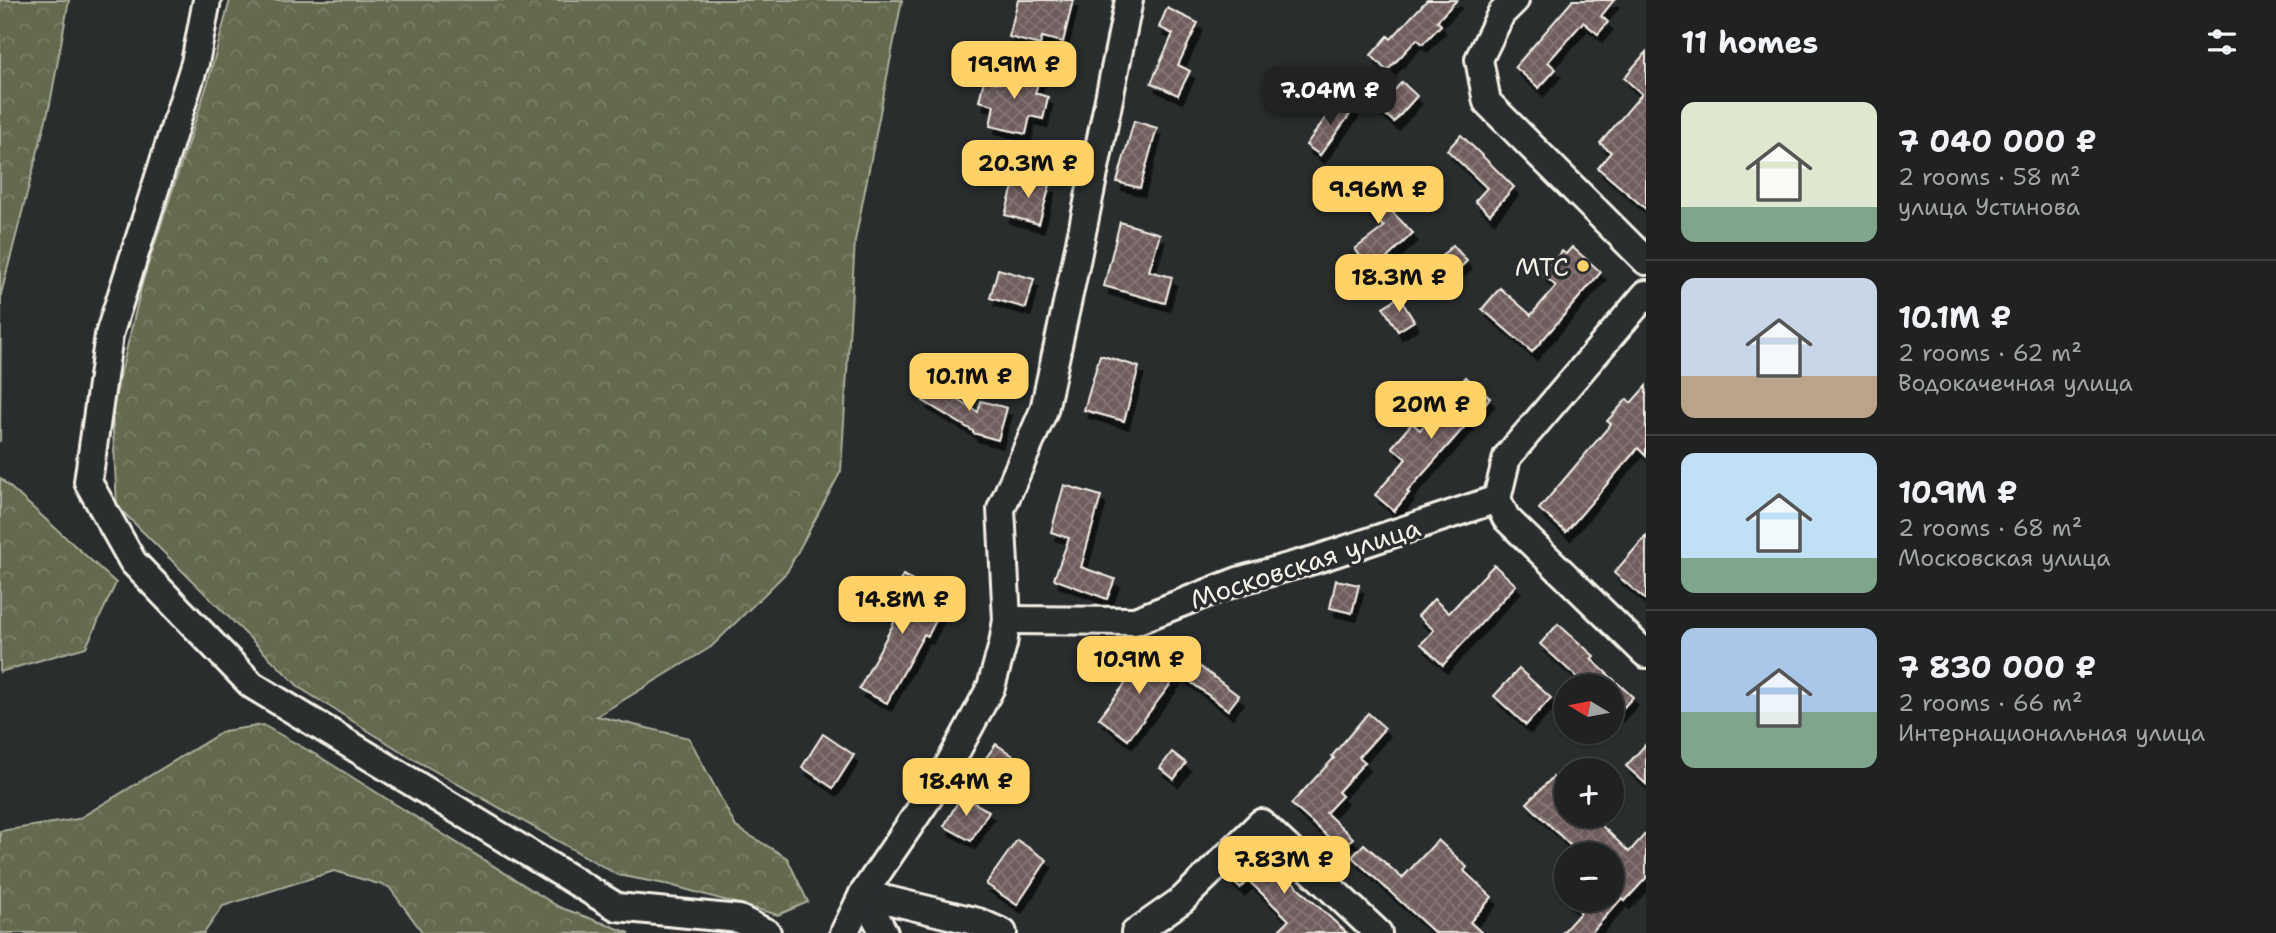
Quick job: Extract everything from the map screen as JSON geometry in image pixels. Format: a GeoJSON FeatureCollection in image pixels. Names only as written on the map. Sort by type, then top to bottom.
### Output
{"type":"FeatureCollection","features":[{"type":"Feature","properties":{"kind":"street"},"geometry":{"type":"LineString","coordinates":[[206,0],[195,63],[109,335],[88,482],[133,562],[252,685],[617,907],[739,919],[767,933]]}},
{"type":"Feature","properties":{"kind":"street"},"geometry":{"type":"LineString","coordinates":[[844,933],[863,894],[943,776],[991,687],[1007,620],[1000,509],[1044,410],[1129,0]]}},
{"type":"Feature","properties":{"kind":"street"},"geometry":{"type":"LineString","coordinates":[[1515,0],[1502,14],[1479,59],[1487,102],[1646,261]]}},
{"type":"Feature","properties":{"kind":"street"},"geometry":{"type":"LineString","coordinates":[[1646,294],[1507,457],[1497,499],[1506,518],[1646,654]]}},
{"type":"Feature","properties":{"kind":"street","name":"Московская улица"},"geometry":{"type":"LineString","coordinates":[[1007,620],[1135,621],[1238,580],[1317,559],[1497,499]]}},
{"type":"Feature","properties":{"kind":"street"},"geometry":{"type":"LineString","coordinates":[[1135,933],[1182,901],[1261,823],[1378,933]]}},
{"type":"Feature","properties":{"kind":"street"},"geometry":{"type":"LineString","coordinates":[[863,894],[884,933]]}},
{"type":"Feature","properties":{"kind":"street"},"geometry":{"type":"LineString","coordinates":[[863,894],[978,922],[1003,933]]}},
{"type":"Feature","properties":{"kind":"green space"},"geometry":{"type":"Polygon","coordinates":[[[0,0],[69,0],[50,104],[1,294],[0,442],[0,0]]]}},
{"type":"Feature","properties":{"kind":"green space"},"geometry":{"type":"Polygon","coordinates":[[[230,0],[902,0],[855,241],[841,471],[787,572],[711,647],[597,716],[689,738],[736,827],[787,858],[808,902],[778,915],[670,885],[618,875],[410,757],[300,688],[117,506],[112,410],[143,280],[208,82],[230,0]]]}},
{"type":"Feature","properties":{"kind":"green space"},"geometry":{"type":"Polygon","coordinates":[[[0,478],[116,583],[86,647],[0,672],[0,478]]]}},
{"type":"Feature","properties":{"kind":"green space"},"geometry":{"type":"Polygon","coordinates":[[[263,725],[320,757],[559,907],[630,933],[423,933],[389,887],[334,871],[223,906],[204,933],[0,933],[0,831],[78,819],[224,731],[263,725]]]}},
{"type":"Feature","properties":{"kind":"building"},"geometry":{"type":"Polygon","coordinates":[[[1018,0],[1073,0],[1063,42],[1042,37],[1040,45],[1009,37],[1018,0]]]}},
{"type":"Feature","properties":{"kind":"building"},"geometry":{"type":"Polygon","coordinates":[[[1427,0],[1457,0],[1437,21],[1441,25],[1423,44],[1417,39],[1387,71],[1371,55],[1388,36],[1391,39],[1427,0]]]}},
{"type":"Feature","properties":{"kind":"building"},"geometry":{"type":"Polygon","coordinates":[[[1573,0],[1614,0],[1601,16],[1608,22],[1598,34],[1583,22],[1548,62],[1556,69],[1539,88],[1515,67],[1573,0]]]}},
{"type":"Feature","properties":{"kind":"building"},"geometry":{"type":"Polygon","coordinates":[[[1167,8],[1198,23],[1178,65],[1190,71],[1178,95],[1151,83],[1173,34],[1159,27],[1167,8]]]}},
{"type":"Feature","properties":{"kind":"building"},"geometry":{"type":"Polygon","coordinates":[[[1646,52],[1646,209],[1598,168],[1611,152],[1600,143],[1642,94],[1624,78],[1646,52]]]}},
{"type":"Feature","properties":{"kind":"building"},"geometry":{"type":"Polygon","coordinates":[[[1003,68],[1040,77],[1035,93],[1048,97],[1043,119],[1030,116],[1026,134],[990,126],[994,105],[979,101],[984,80],[1000,83],[1003,68]]]}},
{"type":"Feature","properties":{"kind":"building"},"geometry":{"type":"Polygon","coordinates":[[[1402,82],[1417,96],[1394,122],[1378,108],[1402,82]]]}},
{"type":"Feature","properties":{"kind":"building"},"geometry":{"type":"Polygon","coordinates":[[[1340,98],[1354,109],[1320,155],[1306,145],[1340,98]]]}},
{"type":"Feature","properties":{"kind":"building"},"geometry":{"type":"Polygon","coordinates":[[[1134,121],[1157,128],[1140,188],[1117,182],[1134,121]]]}},
{"type":"Feature","properties":{"kind":"building"},"geometry":{"type":"Polygon","coordinates":[[[1461,135],[1514,187],[1490,214],[1475,201],[1487,188],[1447,150],[1461,135]]]}},
{"type":"Feature","properties":{"kind":"building"},"geometry":{"type":"Polygon","coordinates":[[[1353,172],[1413,233],[1386,259],[1388,260],[1372,272],[1355,249],[1384,227],[1342,184],[1353,172]]]}},
{"type":"Feature","properties":{"kind":"building"},"geometry":{"type":"Polygon","coordinates":[[[1016,176],[1050,185],[1039,224],[1005,215],[1016,176]]]}},
{"type":"Feature","properties":{"kind":"building"},"geometry":{"type":"Polygon","coordinates":[[[1120,222],[1160,234],[1149,271],[1172,277],[1165,303],[1104,286],[1120,222]]]}},
{"type":"Feature","properties":{"kind":"building"},"geometry":{"type":"Polygon","coordinates":[[[1453,245],[1467,261],[1442,285],[1427,270],[1453,245]]]}},
{"type":"Feature","properties":{"kind":"building"},"geometry":{"type":"Polygon","coordinates":[[[1572,247],[1601,272],[1532,352],[1482,309],[1500,288],[1531,315],[1556,286],[1542,274],[1562,251],[1566,254],[1572,247]]]}},
{"type":"Feature","properties":{"kind":"building"},"geometry":{"type":"Polygon","coordinates":[[[998,269],[1034,279],[1026,308],[990,298],[998,269]]]}},
{"type":"Feature","properties":{"kind":"building"},"geometry":{"type":"Polygon","coordinates":[[[1399,297],[1414,321],[1398,331],[1383,307],[1399,297]]]}},
{"type":"Feature","properties":{"kind":"building"},"geometry":{"type":"Polygon","coordinates":[[[1100,355],[1139,367],[1124,421],[1084,410],[1100,355]]]}},
{"type":"Feature","properties":{"kind":"building"},"geometry":{"type":"Polygon","coordinates":[[[1466,377],[1490,398],[1407,492],[1409,493],[1394,511],[1375,495],[1406,459],[1392,447],[1412,423],[1420,430],[1466,377]]]}},
{"type":"Feature","properties":{"kind":"building"},"geometry":{"type":"Polygon","coordinates":[[[932,384],[978,412],[981,401],[1007,408],[998,440],[973,433],[923,401],[932,384]]]}},
{"type":"Feature","properties":{"kind":"building"},"geometry":{"type":"Polygon","coordinates":[[[1646,386],[1646,456],[1638,448],[1566,532],[1539,509],[1611,424],[1607,421],[1627,399],[1631,403],[1646,386]]]}},
{"type":"Feature","properties":{"kind":"building"},"geometry":{"type":"Polygon","coordinates":[[[1064,485],[1101,496],[1081,567],[1115,579],[1107,599],[1054,579],[1069,538],[1051,532],[1064,485]]]}},
{"type":"Feature","properties":{"kind":"building"},"geometry":{"type":"Polygon","coordinates":[[[1646,536],[1646,600],[1614,573],[1646,536]]]}},
{"type":"Feature","properties":{"kind":"building"},"geometry":{"type":"Polygon","coordinates":[[[1494,565],[1516,585],[1443,665],[1421,644],[1434,630],[1418,616],[1434,599],[1449,613],[1494,565]]]}},
{"type":"Feature","properties":{"kind":"building"},"geometry":{"type":"Polygon","coordinates":[[[903,575],[947,599],[928,636],[924,634],[887,703],[859,689],[896,619],[883,612],[903,575]]]}},
{"type":"Feature","properties":{"kind":"building"},"geometry":{"type":"Polygon","coordinates":[[[1336,580],[1359,585],[1352,613],[1330,608],[1336,580]]]}},
{"type":"Feature","properties":{"kind":"building"},"geometry":{"type":"Polygon","coordinates":[[[1558,624],[1594,656],[1591,659],[1608,674],[1574,674],[1540,644],[1558,624]]]}},
{"type":"Feature","properties":{"kind":"building"},"geometry":{"type":"Polygon","coordinates":[[[1150,651],[1179,673],[1128,740],[1099,718],[1150,651]]]}},
{"type":"Feature","properties":{"kind":"building"},"geometry":{"type":"Polygon","coordinates":[[[1194,662],[1239,696],[1228,710],[1183,676],[1194,662]]]}},
{"type":"Feature","properties":{"kind":"building"},"geometry":{"type":"Polygon","coordinates":[[[1519,669],[1551,698],[1526,725],[1494,696],[1519,669]]]}},
{"type":"Feature","properties":{"kind":"building"},"geometry":{"type":"Polygon","coordinates":[[[1624,689],[1633,697],[1624,707],[1624,689]]]}},
{"type":"Feature","properties":{"kind":"building"},"geometry":{"type":"Polygon","coordinates":[[[1368,713],[1385,728],[1359,757],[1365,762],[1338,792],[1342,796],[1326,813],[1353,838],[1342,849],[1291,804],[1334,758],[1332,756],[1368,713]]]}},
{"type":"Feature","properties":{"kind":"building"},"geometry":{"type":"Polygon","coordinates":[[[823,734],[854,755],[833,788],[802,767],[823,734]]]}},
{"type":"Feature","properties":{"kind":"building"},"geometry":{"type":"Polygon","coordinates":[[[996,744],[1015,757],[1003,775],[983,762],[996,744]]]}},
{"type":"Feature","properties":{"kind":"building"},"geometry":{"type":"Polygon","coordinates":[[[1646,744],[1646,784],[1626,766],[1646,744]]]}},
{"type":"Feature","properties":{"kind":"building"},"geometry":{"type":"Polygon","coordinates":[[[1172,752],[1186,763],[1174,779],[1160,768],[1172,752]]]}},
{"type":"Feature","properties":{"kind":"building"},"geometry":{"type":"Polygon","coordinates":[[[1553,777],[1554,828],[1604,828],[1619,842],[1567,842],[1527,803],[1553,777]]]}},
{"type":"Feature","properties":{"kind":"building"},"geometry":{"type":"Polygon","coordinates":[[[961,796],[989,811],[971,841],[944,826],[961,796]]]}},
{"type":"Feature","properties":{"kind":"building"},"geometry":{"type":"Polygon","coordinates":[[[1646,833],[1646,878],[1625,901],[1624,847],[1629,852],[1646,833]]]}},
{"type":"Feature","properties":{"kind":"building"},"geometry":{"type":"Polygon","coordinates":[[[1017,840],[1047,860],[1017,905],[986,884],[1017,840]]]}},
{"type":"Feature","properties":{"kind":"building"},"geometry":{"type":"Polygon","coordinates":[[[1438,840],[1467,867],[1464,871],[1492,897],[1470,922],[1482,933],[1435,933],[1352,857],[1364,844],[1402,878],[1438,840]]]}},
{"type":"Feature","properties":{"kind":"building"},"geometry":{"type":"Polygon","coordinates":[[[1258,848],[1347,933],[1276,933],[1289,920],[1248,880],[1240,888],[1228,877],[1258,848]]]}},
{"type":"Feature","properties":{"kind":"building"},"geometry":{"type":"Polygon","coordinates":[[[1581,912],[1610,912],[1591,933],[1562,933],[1581,912]]]}},
{"type":"Feature","properties":{"kind":"place","name":"МТС"},"geometry":{"type":"Point","coordinates":[1583,266]}}]}
